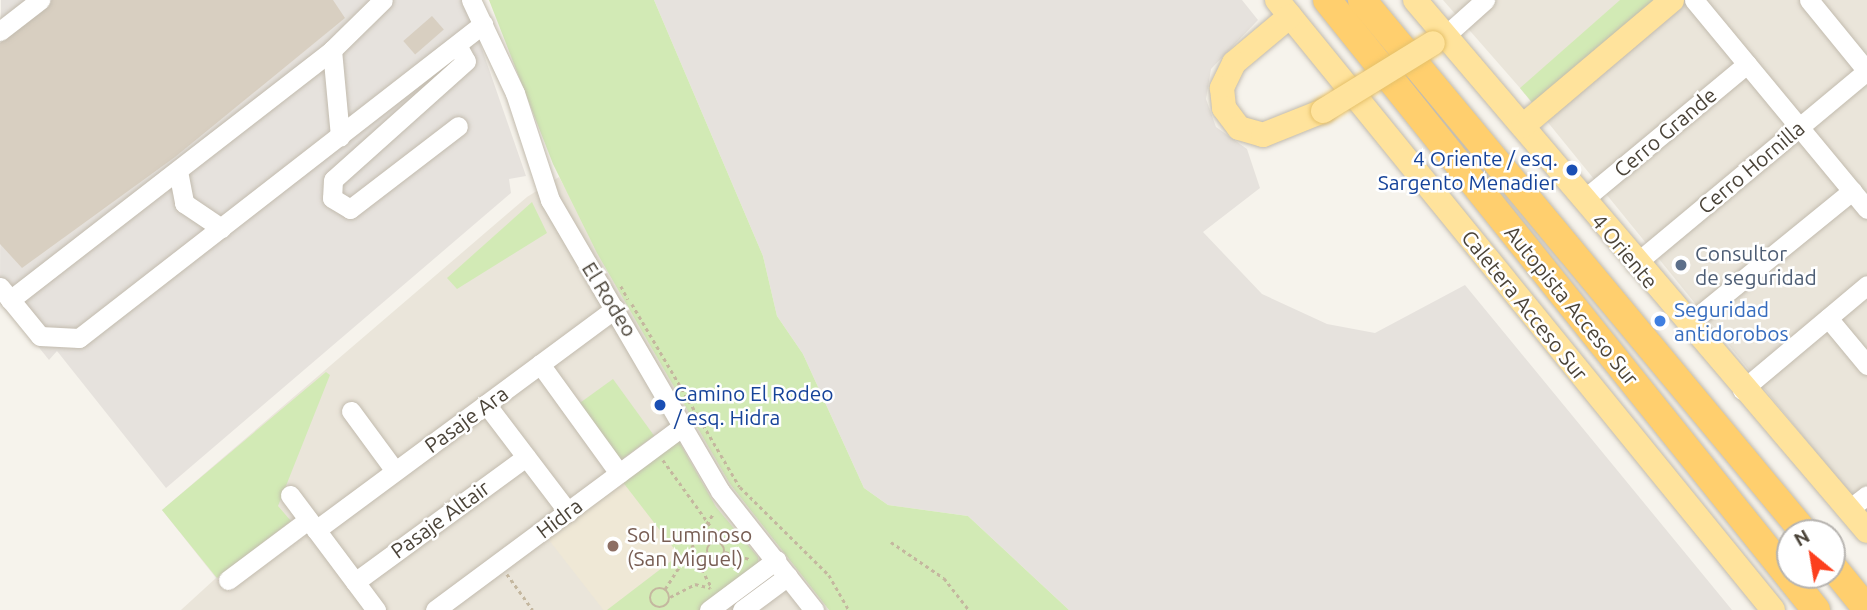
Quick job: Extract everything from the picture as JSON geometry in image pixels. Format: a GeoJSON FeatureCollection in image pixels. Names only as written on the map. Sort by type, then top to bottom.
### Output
{"type":"FeatureCollection","features":[{"type":"Feature","properties":{"kind":"highway","name":"Autopista Acceso Sur"},"geometry":{"type":"LineString","coordinates":[[1327,0],[1816,610]]}},
{"type":"Feature","properties":{"kind":"highway","name":"Autopista Acceso Sur"},"geometry":{"type":"LineString","coordinates":[[1362,0],[1793,519]]}},
{"type":"Feature","properties":{"kind":"highway"},"geometry":{"type":"LineString","coordinates":[[1846,583],[1867,609]]}},
{"type":"Feature","properties":{"kind":"main road","name":"4 Oriente"},"geometry":{"type":"LineString","coordinates":[[1415,0],[1440,39],[1523,126],[1742,390],[1858,502],[1867,531]]}},
{"type":"Feature","properties":{"kind":"main road"},"geometry":{"type":"LineString","coordinates":[[1523,126],[1672,0]]}},
{"type":"Feature","properties":{"kind":"main road"},"geometry":{"type":"LineString","coordinates":[[1283,8],[1234,63],[1222,88],[1224,108],[1239,128],[1263,135],[1322,110],[1440,39]]}},
{"type":"Feature","properties":{"kind":"main road","name":"Caletera Acceso Sur"},"geometry":{"type":"LineString","coordinates":[[1283,8],[1773,610]]}},
{"type":"Feature","properties":{"kind":"street"},"geometry":{"type":"LineString","coordinates":[[0,32],[40,0]]}},
{"type":"Feature","properties":{"kind":"street"},"geometry":{"type":"LineString","coordinates":[[383,0],[332,50],[178,171],[5,293],[40,336],[79,338],[483,24]]}},
{"type":"Feature","properties":{"kind":"street","name":"El Rodeo"},"geometry":{"type":"LineString","coordinates":[[471,0],[522,109],[550,200],[729,504],[814,610]]}},
{"type":"Feature","properties":{"kind":"street"},"geometry":{"type":"LineString","coordinates":[[1440,39],[1485,0]]}},
{"type":"Feature","properties":{"kind":"street"},"geometry":{"type":"LineString","coordinates":[[1694,0],[1867,209]]}},
{"type":"Feature","properties":{"kind":"street"},"geometry":{"type":"LineString","coordinates":[[1809,0],[1867,71]]}},
{"type":"Feature","properties":{"kind":"street"},"geometry":{"type":"LineString","coordinates":[[457,45],[466,61],[333,180],[332,198],[344,209],[356,206],[458,126]]}},
{"type":"Feature","properties":{"kind":"street"},"geometry":{"type":"LineString","coordinates":[[332,50],[340,137]]}},
{"type":"Feature","properties":{"kind":"street","name":"Cerro Grande"},"geometry":{"type":"LineString","coordinates":[[1583,200],[1747,64]]}},
{"type":"Feature","properties":{"kind":"street","name":"Cerro Hornilla"},"geometry":{"type":"LineString","coordinates":[[1635,264],[1867,71]]}},
{"type":"Feature","properties":{"kind":"street"},"geometry":{"type":"LineString","coordinates":[[178,171],[184,203],[221,228]]}},
{"type":"Feature","properties":{"kind":"street"},"geometry":{"type":"LineString","coordinates":[[1687,326],[1852,191]]}},
{"type":"Feature","properties":{"kind":"street"},"geometry":{"type":"LineString","coordinates":[[1742,390],[1867,285]]}},
{"type":"Feature","properties":{"kind":"street","name":"Pasaje Ara"},"geometry":{"type":"LineString","coordinates":[[229,580],[395,471],[615,309]]}},
{"type":"Feature","properties":{"kind":"street"},"geometry":{"type":"LineString","coordinates":[[1828,318],[1867,365]]}},
{"type":"Feature","properties":{"kind":"street"},"geometry":{"type":"LineString","coordinates":[[540,364],[619,474]]}},
{"type":"Feature","properties":{"kind":"street"},"geometry":{"type":"LineString","coordinates":[[486,404],[568,512]]}},
{"type":"Feature","properties":{"kind":"street"},"geometry":{"type":"LineString","coordinates":[[351,411],[395,471]]}},
{"type":"Feature","properties":{"kind":"street","name":"Hidra"},"geometry":{"type":"LineString","coordinates":[[435,610],[683,426]]}},
{"type":"Feature","properties":{"kind":"street","name":"Pasaje Altair"},"geometry":{"type":"LineString","coordinates":[[355,582],[526,457]]}},
{"type":"Feature","properties":{"kind":"street"},"geometry":{"type":"LineString","coordinates":[[290,495],[376,610]]}},
{"type":"Feature","properties":{"kind":"street"},"geometry":{"type":"LineString","coordinates":[[709,610],[776,560]]}},
{"type":"Feature","properties":{"kind":"street"},"geometry":{"type":"LineString","coordinates":[[742,610],[788,576]]}},
{"type":"Feature","properties":{"kind":"path"},"geometry":{"type":"LineString","coordinates":[[616,278],[740,487],[828,575],[849,610]]}},
{"type":"Feature","properties":{"kind":"path"},"geometry":{"type":"LineString","coordinates":[[654,448],[708,522],[715,542],[725,552],[753,560]]}},
{"type":"Feature","properties":{"kind":"path"},"geometry":{"type":"LineString","coordinates":[[692,550],[703,566],[713,591],[695,584],[670,597],[664,607],[653,608],[650,594],[665,589],[713,514]]}},
{"type":"Feature","properties":{"kind":"path"},"geometry":{"type":"LineString","coordinates":[[891,541],[944,578],[969,610]]}},
{"type":"Feature","properties":{"kind":"path"},"geometry":{"type":"LineString","coordinates":[[703,566],[709,558],[707,547],[715,542]]}},
{"type":"Feature","properties":{"kind":"path"},"geometry":{"type":"LineString","coordinates":[[709,558],[718,561],[725,552]]}},
{"type":"Feature","properties":{"kind":"path"},"geometry":{"type":"LineString","coordinates":[[499,563],[533,610]]}},
{"type":"Feature","properties":{"kind":"path"},"geometry":{"type":"LineString","coordinates":[[665,589],[670,597]]}},
{"type":"Feature","properties":{"kind":"shaded area"},"geometry":{"type":"Polygon","coordinates":[[[1,0],[465,0],[526,176],[509,179],[511,193],[166,488],[57,351],[49,360],[0,299],[1,0]]]}},
{"type":"Feature","properties":{"kind":"shaded area"},"geometry":{"type":"Polygon","coordinates":[[[654,0],[1242,0],[1258,20],[1211,69],[1206,99],[1216,127],[1247,149],[1260,188],[1203,232],[1262,294],[1327,324],[1375,333],[1465,285],[1732,610],[1069,610],[968,516],[888,505],[864,488],[803,354],[777,316],[763,256],[654,0]]]}},
{"type":"Feature","properties":{"kind":"shaded area"},"geometry":{"type":"Polygon","coordinates":[[[1443,0],[1867,0],[1867,515],[1520,88],[1443,0]]]}},
{"type":"Feature","properties":{"kind":"shaded area"},"geometry":{"type":"Polygon","coordinates":[[[559,177],[730,484],[829,610],[181,610],[216,578],[162,510],[527,197],[559,177]]]}},
{"type":"Feature","properties":{"kind":"shaded area","name":"Sol Luminoso (San Miguel)"},"geometry":{"type":"Polygon","coordinates":[[[622,481],[679,554],[608,610],[603,610],[548,539],[622,481]]]}},
{"type":"Feature","properties":{"kind":"green space"},"geometry":{"type":"Polygon","coordinates":[[[489,0],[654,0],[763,256],[777,316],[803,354],[864,488],[888,505],[968,516],[1069,610],[829,610],[730,484],[597,253],[553,164],[489,0]]]}},
{"type":"Feature","properties":{"kind":"green space"},"geometry":{"type":"Polygon","coordinates":[[[1620,0],[1661,0],[1535,106],[1520,88],[1620,0]]]}},
{"type":"Feature","properties":{"kind":"green space"},"geometry":{"type":"Polygon","coordinates":[[[532,202],[547,233],[457,289],[447,278],[532,202]]]}},
{"type":"Feature","properties":{"kind":"green space"},"geometry":{"type":"Polygon","coordinates":[[[326,372],[330,375],[278,506],[291,521],[217,578],[162,510],[326,372]]]}},
{"type":"Feature","properties":{"kind":"green space"},"geometry":{"type":"Polygon","coordinates":[[[613,379],[654,436],[619,461],[577,405],[613,379]]]}},
{"type":"Feature","properties":{"kind":"green space"},"geometry":{"type":"Polygon","coordinates":[[[678,440],[716,507],[758,557],[758,566],[700,610],[607,610],[679,555],[622,481],[678,440]]]}},
{"type":"Feature","properties":{"kind":"building"},"geometry":{"type":"Polygon","coordinates":[[[52,0],[333,0],[345,18],[175,157],[22,268],[0,244],[0,43],[52,0]]]}},
{"type":"Feature","properties":{"kind":"building"},"geometry":{"type":"Polygon","coordinates":[[[432,16],[444,30],[415,55],[403,41],[432,16]]]}},
{"type":"Feature","properties":{"kind":"place","name":"4 Oriente / esq. Sargento Menadier"},"geometry":{"type":"Point","coordinates":[1572,170]}},
{"type":"Feature","properties":{"kind":"place","name":"Consultor de seguridad"},"geometry":{"type":"Point","coordinates":[1681,265]}},
{"type":"Feature","properties":{"kind":"place","name":"Seguridad antidorobos"},"geometry":{"type":"Point","coordinates":[1660,321]}},
{"type":"Feature","properties":{"kind":"place","name":"Camino El Rodeo / esq. Hidra"},"geometry":{"type":"Point","coordinates":[660,405]}},
{"type":"Feature","properties":{"kind":"place","name":"Sol Luminoso (San Miguel)"},"geometry":{"type":"Point","coordinates":[613,546]}}]}
